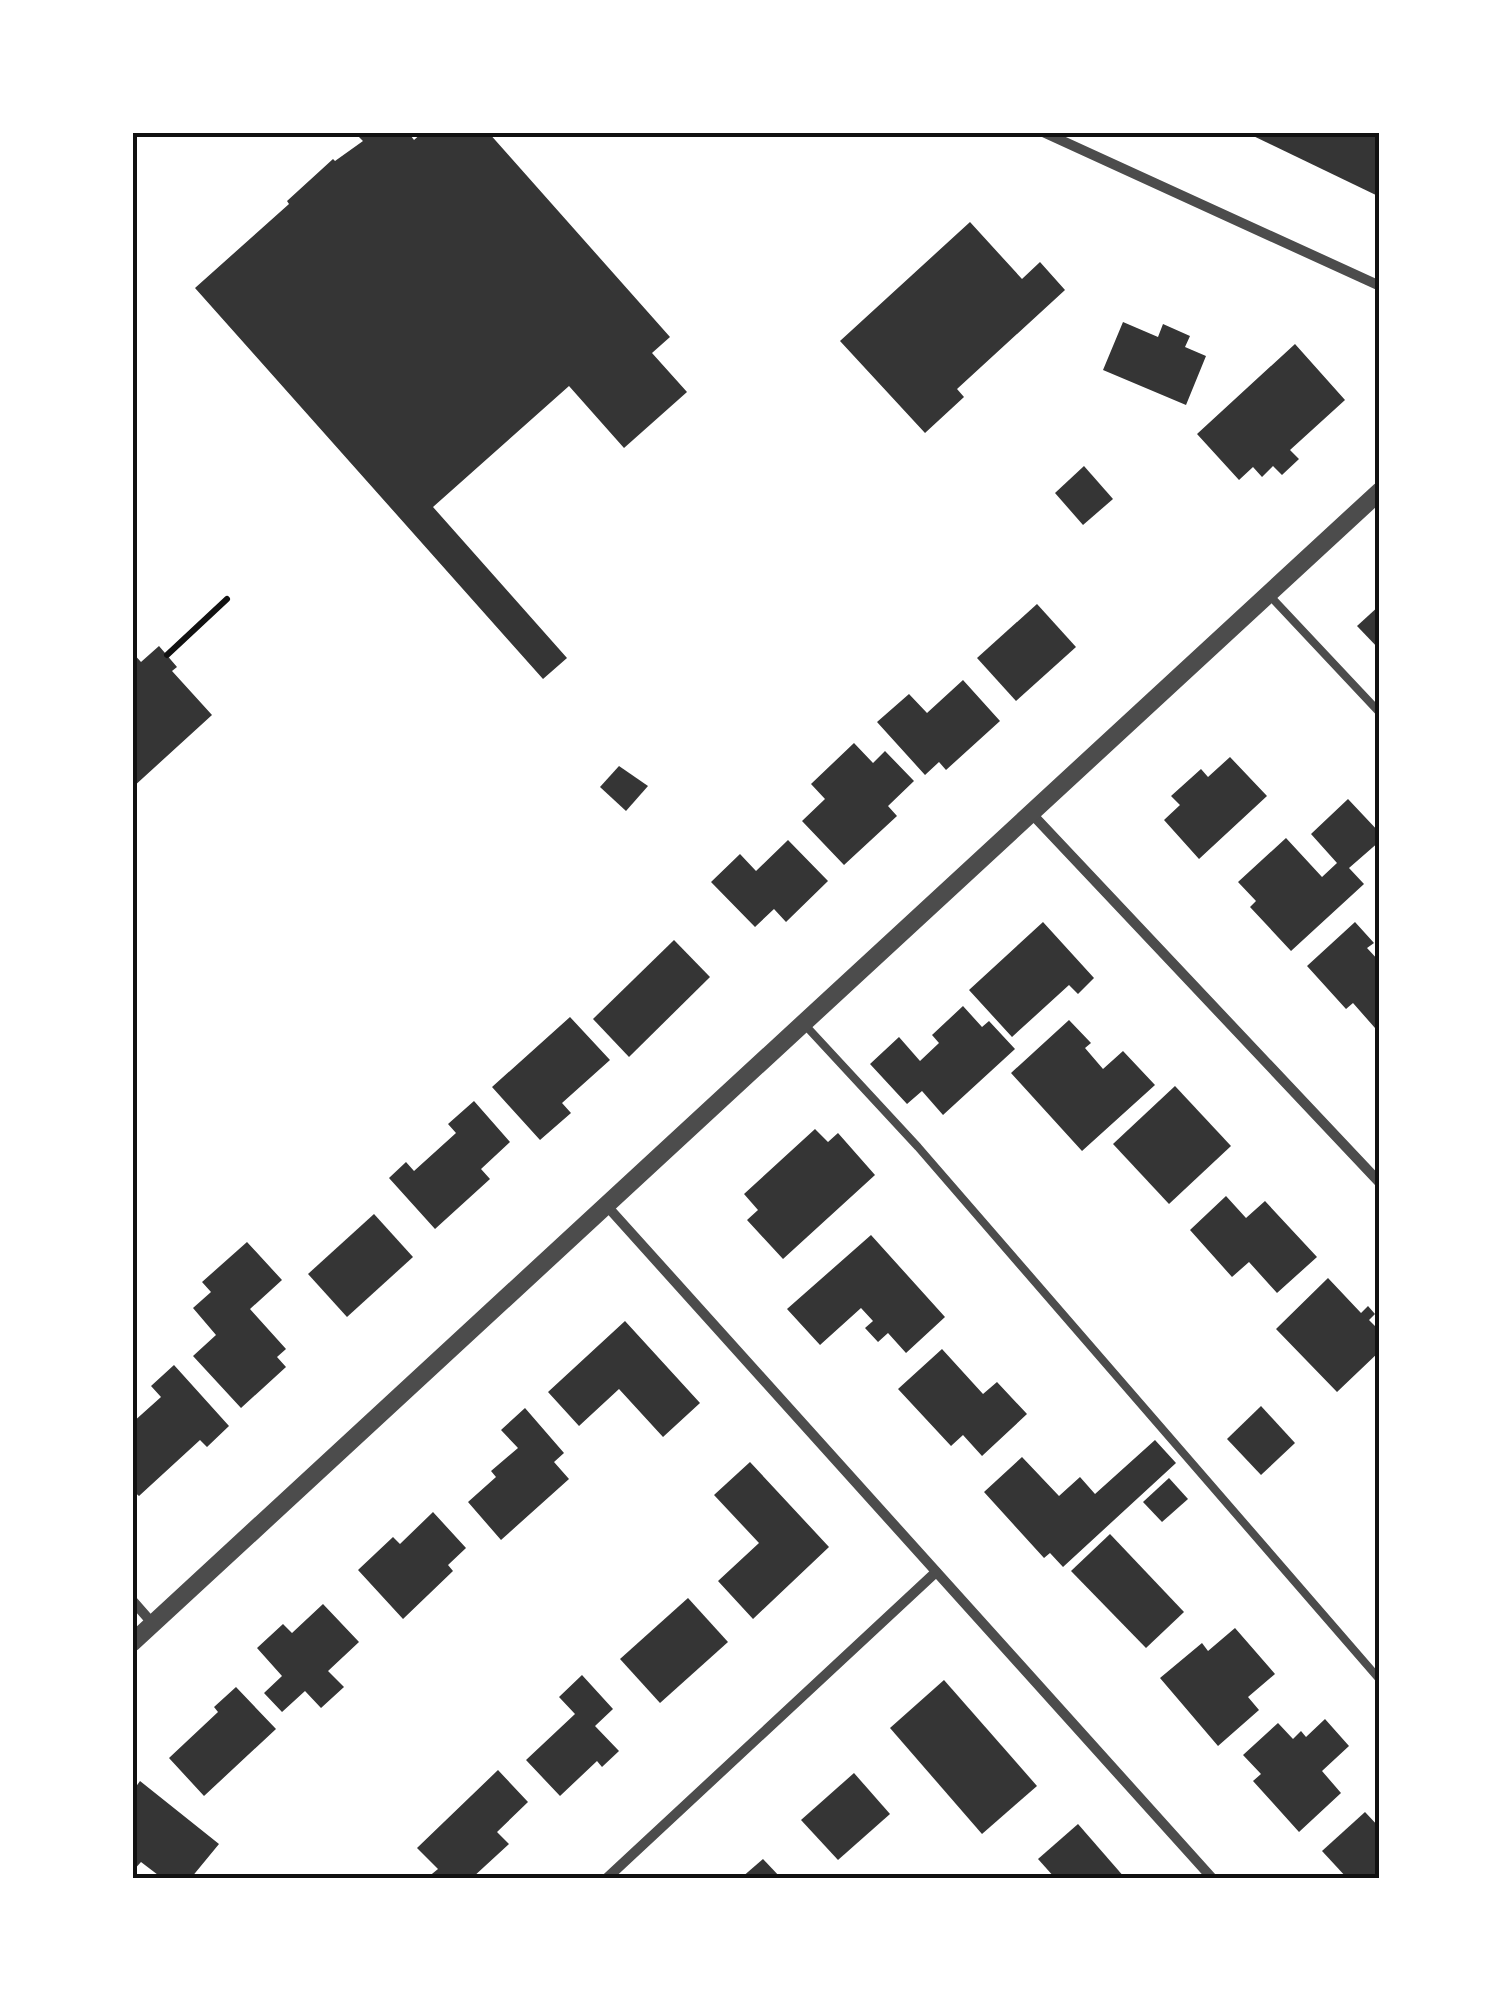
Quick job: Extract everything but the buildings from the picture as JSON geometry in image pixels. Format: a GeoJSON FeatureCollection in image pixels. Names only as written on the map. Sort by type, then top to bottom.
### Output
{"type":"FeatureCollection","features":[{"type":"Feature","properties":{"kind":"street"},"geometry":{"type":"LineString","coordinates":[[1042,132],[1380,286]]}},
{"type":"Feature","properties":{"kind":"street"},"geometry":{"type":"LineString","coordinates":[[132,1643],[1380,491]]}},
{"type":"Feature","properties":{"kind":"street"},"geometry":{"type":"LineString","coordinates":[[1031,813],[1380,1183]]}},
{"type":"Feature","properties":{"kind":"street"},"geometry":{"type":"LineString","coordinates":[[605,1204],[1212,1878]]}},
{"type":"Feature","properties":{"kind":"street"},"geometry":{"type":"LineString","coordinates":[[607,1878],[936,1572]]}},
{"type":"Feature","properties":{"kind":"street"},"geometry":{"type":"LineString","coordinates":[[132,1600],[154,1624]]}},
{"type":"Feature","properties":{"kind":"lane"},"geometry":{"type":"LineString","coordinates":[[1268,593],[1380,713]]}},
{"type":"Feature","properties":{"kind":"lane"},"geometry":{"type":"LineString","coordinates":[[802,1022],[918,1147],[1380,1680]]}},
{"type":"Feature","properties":{"kind":"path"},"geometry":{"type":"LineString","coordinates":[[167,655],[227,599]]}}]}
